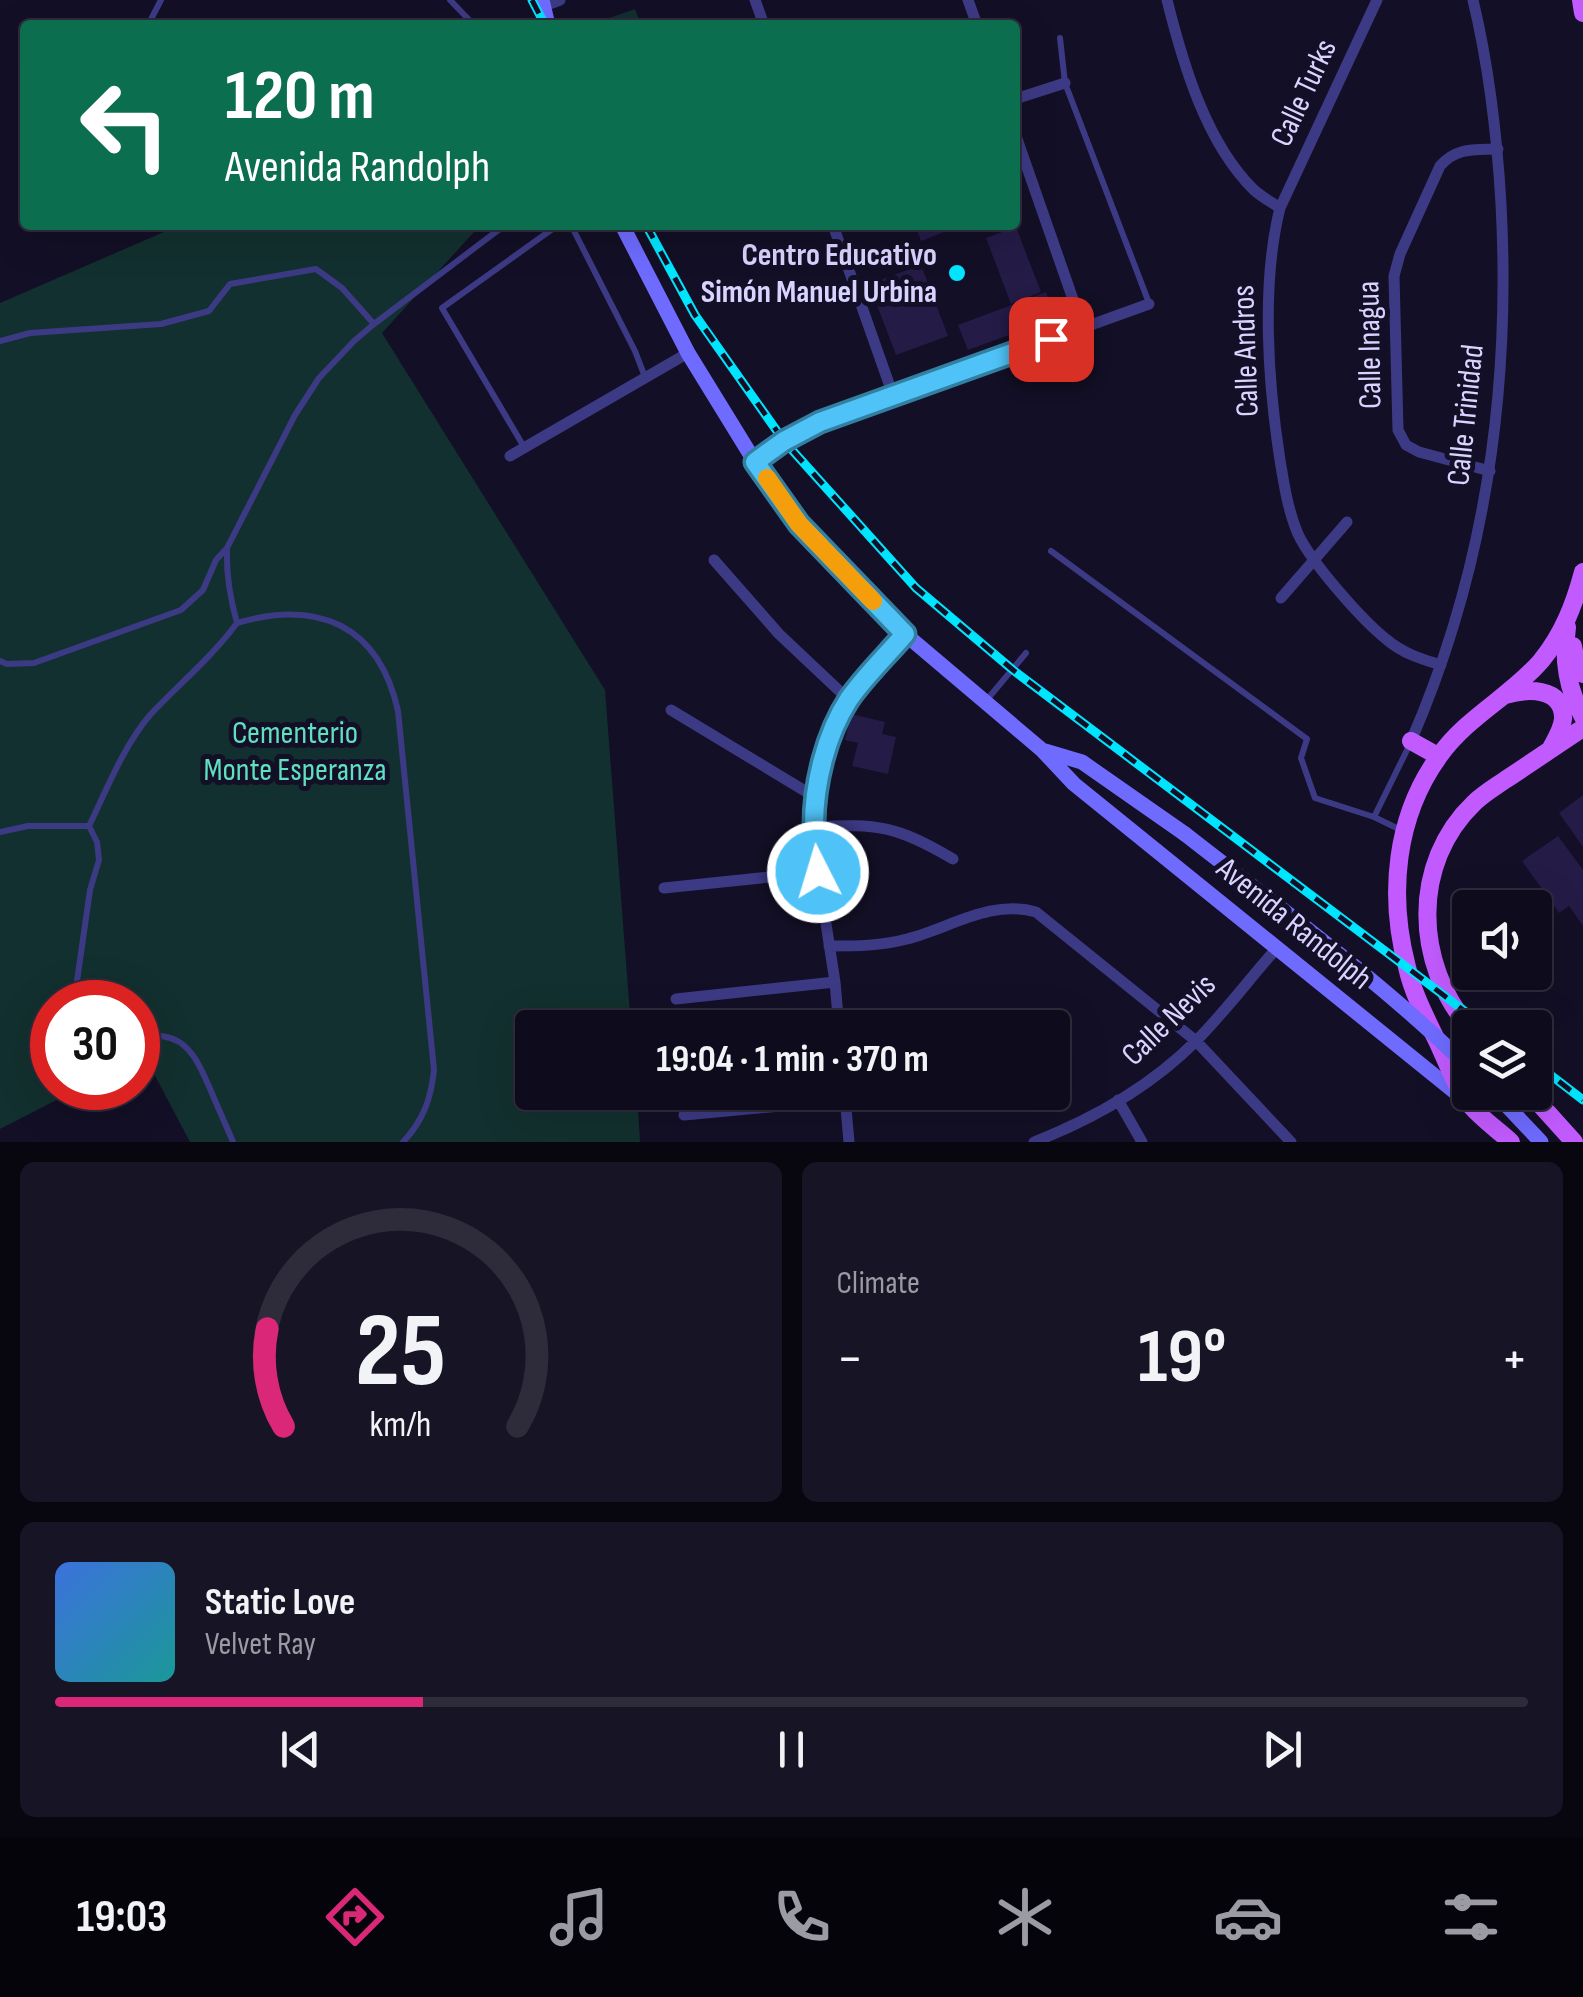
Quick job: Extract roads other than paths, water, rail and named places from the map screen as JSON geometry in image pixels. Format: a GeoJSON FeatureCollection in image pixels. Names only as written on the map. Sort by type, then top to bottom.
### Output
{"type":"FeatureCollection","features":[{"type":"Feature","properties":{"kind":"main road"},"geometry":{"type":"LineString","coordinates":[[1581,0],[1583,13]]}},
{"type":"Feature","properties":{"kind":"main road","name":"Avenida Randolph"},"geometry":{"type":"LineString","coordinates":[[625,230],[688,354],[799,524],[905,634],[1042,750],[1074,784],[1452,1091]]}},
{"type":"Feature","properties":{"kind":"main road"},"geometry":{"type":"LineString","coordinates":[[1583,572],[1567,621],[1564,648],[1566,675],[1583,718]]}},
{"type":"Feature","properties":{"kind":"main road"},"geometry":{"type":"LineString","coordinates":[[1567,621],[1577,667],[1583,674]]}},
{"type":"Feature","properties":{"kind":"main road"},"geometry":{"type":"LineString","coordinates":[[1452,1073],[1407,969],[1398,903],[1397,868],[1403,832],[1438,756],[1457,733],[1539,663],[1567,621]]}},
{"type":"Feature","properties":{"kind":"main road"},"geometry":{"type":"LineString","coordinates":[[1500,697],[1522,690],[1540,690],[1556,700],[1564,715],[1550,750]]}},
{"type":"Feature","properties":{"kind":"main road"},"geometry":{"type":"LineString","coordinates":[[1457,1010],[1449,998],[1429,943],[1428,891],[1438,854],[1475,801],[1583,728]]}},
{"type":"Feature","properties":{"kind":"main road"},"geometry":{"type":"LineString","coordinates":[[1412,742],[1438,756]]}},
{"type":"Feature","properties":{"kind":"main road","name":"Avenida Randolph"},"geometry":{"type":"LineString","coordinates":[[1042,750],[1082,762],[1185,834],[1367,976],[1452,1052]]}},
{"type":"Feature","properties":{"kind":"main road","name":"Avenida Randolph"},"geometry":{"type":"LineString","coordinates":[[1475,1110],[1511,1142]]}},
{"type":"Feature","properties":{"kind":"main road"},"geometry":{"type":"LineString","coordinates":[[1511,1110],[1540,1142]]}},
{"type":"Feature","properties":{"kind":"main road"},"geometry":{"type":"LineString","coordinates":[[1546,1110],[1574,1142]]}},
{"type":"Feature","properties":{"kind":"street"},"geometry":{"type":"LineString","coordinates":[[1167,0],[1179,48],[1202,110],[1228,158],[1255,190],[1280,208]]}},
{"type":"Feature","properties":{"kind":"street","name":"Calle Turks"},"geometry":{"type":"LineString","coordinates":[[1280,208],[1377,0]]}},
{"type":"Feature","properties":{"kind":"street","name":"Calle Trinidad"},"geometry":{"type":"LineString","coordinates":[[1412,742],[1466,582],[1490,471],[1502,374],[1504,296],[1498,148],[1473,0]]}},
{"type":"Feature","properties":{"kind":"street"},"geometry":{"type":"LineString","coordinates":[[1020,98],[1065,82]]}},
{"type":"Feature","properties":{"kind":"street"},"geometry":{"type":"LineString","coordinates":[[1020,147],[1083,328]]}},
{"type":"Feature","properties":{"kind":"street","name":"Calle Inagua"},"geometry":{"type":"LineString","coordinates":[[1490,471],[1418,452],[1406,444],[1398,430],[1394,291],[1400,254],[1444,161],[1464,150],[1498,148]]}},
{"type":"Feature","properties":{"kind":"street","name":"Calle Andros"},"geometry":{"type":"LineString","coordinates":[[1280,208],[1269,299],[1274,414],[1288,501],[1298,535],[1355,608],[1386,639],[1410,655],[1441,665]]}},
{"type":"Feature","properties":{"kind":"street"},"geometry":{"type":"LineString","coordinates":[[835,230],[893,394]]}},
{"type":"Feature","properties":{"kind":"street"},"geometry":{"type":"LineString","coordinates":[[755,462],[820,422],[1149,304]]}},
{"type":"Feature","properties":{"kind":"street"},"geometry":{"type":"LineString","coordinates":[[510,456],[688,354]]}},
{"type":"Feature","properties":{"kind":"street"},"geometry":{"type":"LineString","coordinates":[[1281,598],[1347,522]]}},
{"type":"Feature","properties":{"kind":"street"},"geometry":{"type":"LineString","coordinates":[[714,560],[779,634],[848,700]]}},
{"type":"Feature","properties":{"kind":"street"},"geometry":{"type":"LineString","coordinates":[[837,1010],[814,827],[821,768],[848,700],[905,634]]}},
{"type":"Feature","properties":{"kind":"street"},"geometry":{"type":"LineString","coordinates":[[671,710],[816,797]]}},
{"type":"Feature","properties":{"kind":"street"},"geometry":{"type":"LineString","coordinates":[[814,827],[883,827],[907,834],[952,859]]}},
{"type":"Feature","properties":{"kind":"street"},"geometry":{"type":"LineString","coordinates":[[664,888],[818,872]]}},
{"type":"Feature","properties":{"kind":"street"},"geometry":{"type":"LineString","coordinates":[[829,946],[876,946],[1000,908],[1036,912],[1196,1041],[1291,1142]]}},
{"type":"Feature","properties":{"kind":"street","name":"Calle Nevis"},"geometry":{"type":"LineString","coordinates":[[1034,1142],[1144,1086],[1196,1041],[1277,948]]}},
{"type":"Feature","properties":{"kind":"street"},"geometry":{"type":"LineString","coordinates":[[676,999],[835,982]]}},
{"type":"Feature","properties":{"kind":"street"},"geometry":{"type":"LineString","coordinates":[[1118,1100],[1142,1142]]}},
{"type":"Feature","properties":{"kind":"street"},"geometry":{"type":"LineString","coordinates":[[684,1115],[726,1110]]}},
{"type":"Feature","properties":{"kind":"street"},"geometry":{"type":"LineString","coordinates":[[846,1110],[849,1142]]}},
{"type":"Feature","properties":{"kind":"lane"},"geometry":{"type":"LineString","coordinates":[[450,0],[469,20]]}},
{"type":"Feature","properties":{"kind":"lane"},"geometry":{"type":"LineString","coordinates":[[1060,38],[1065,82],[1149,304]]}},
{"type":"Feature","properties":{"kind":"lane"},"geometry":{"type":"LineString","coordinates":[[0,662],[34,663],[181,610],[203,590],[319,378],[374,324],[498,230]]}},
{"type":"Feature","properties":{"kind":"lane"},"geometry":{"type":"LineString","coordinates":[[524,448],[442,308],[551,230]]}},
{"type":"Feature","properties":{"kind":"lane"},"geometry":{"type":"LineString","coordinates":[[573,230],[646,378]]}},
{"type":"Feature","properties":{"kind":"lane"},"geometry":{"type":"LineString","coordinates":[[0,341],[30,333],[161,324],[209,311],[230,284],[316,269],[342,288],[374,324]]}},
{"type":"Feature","properties":{"kind":"lane"},"geometry":{"type":"LineString","coordinates":[[227,548],[226,570],[237,624]]}},
{"type":"Feature","properties":{"kind":"lane"},"geometry":{"type":"LineString","coordinates":[[1051,551],[1307,739],[1301,758],[1315,798],[1374,817],[1403,832]]}},
{"type":"Feature","properties":{"kind":"lane"},"geometry":{"type":"LineString","coordinates":[[89,826],[134,736],[237,624],[286,613],[310,615],[334,622],[370,648],[384,668],[398,711],[434,1070],[425,1111],[403,1142]]}},
{"type":"Feature","properties":{"kind":"lane"},"geometry":{"type":"LineString","coordinates":[[985,702],[1026,653]]}},
{"type":"Feature","properties":{"kind":"lane","name":"Calle Trinidad"},"geometry":{"type":"LineString","coordinates":[[1374,817],[1412,742]]}},
{"type":"Feature","properties":{"kind":"lane"},"geometry":{"type":"LineString","coordinates":[[0,832],[28,826],[89,826]]}},
{"type":"Feature","properties":{"kind":"lane"},"geometry":{"type":"LineString","coordinates":[[77,980],[90,890],[99,860],[97,842],[89,826]]}},
{"type":"Feature","properties":{"kind":"lane"},"geometry":{"type":"LineString","coordinates":[[160,1035],[184,1045],[197,1058],[233,1142]]}},
{"type":"Feature","properties":{"kind":"railway"},"geometry":{"type":"LineString","coordinates":[[532,0],[542,20]]}},
{"type":"Feature","properties":{"kind":"railway"},"geometry":{"type":"LineString","coordinates":[[649,230],[695,315],[784,441],[916,588],[1013,670],[1463,1010]]}},
{"type":"Feature","properties":{"kind":"railway"},"geometry":{"type":"LineString","coordinates":[[1552,1076],[1583,1100]]}},
{"type":"Feature","properties":{"kind":"place","name":"Centro Educativo Simón Manuel Urbina"},"geometry":{"type":"Point","coordinates":[957,273]}},
{"type":"Feature","properties":{"kind":"park label","name":"Cementerio Monte Esperanza"},"geometry":{"type":"Point","coordinates":[295,752]}}]}
